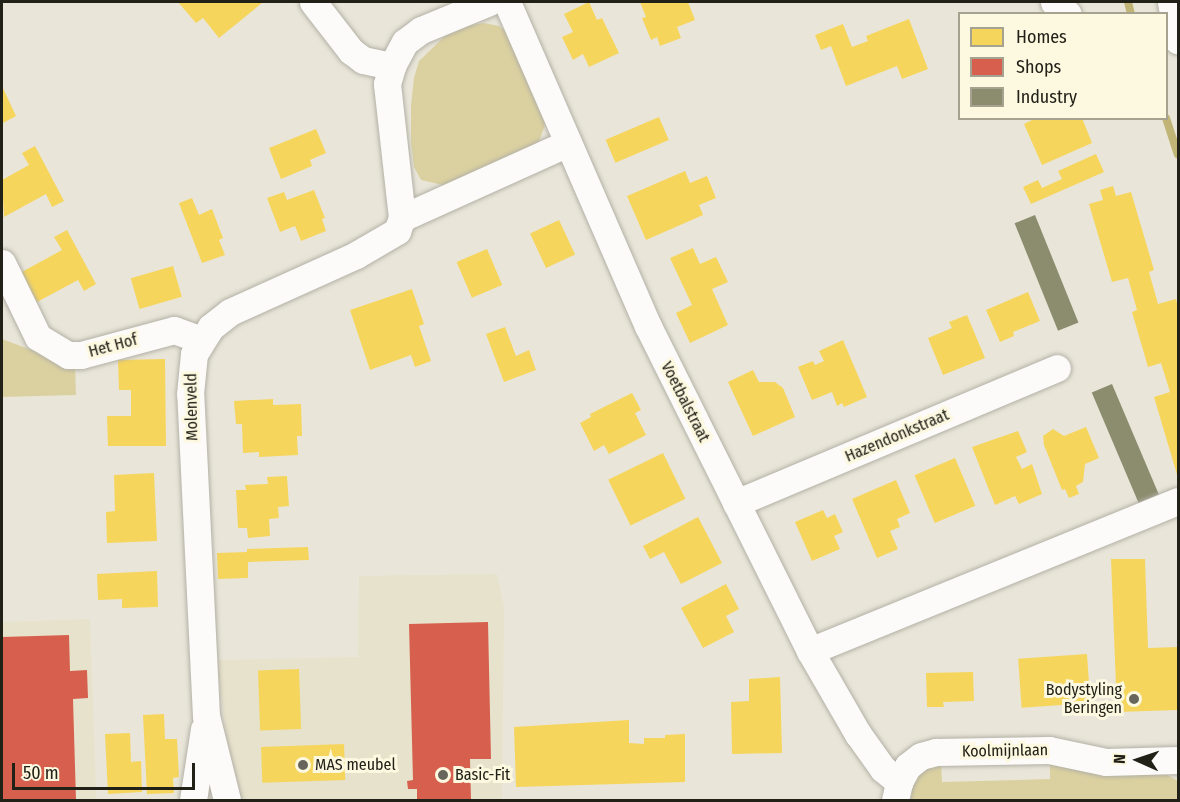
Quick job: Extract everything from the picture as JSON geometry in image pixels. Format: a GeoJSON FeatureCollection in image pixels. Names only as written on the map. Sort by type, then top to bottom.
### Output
{"type":"FeatureCollection","features":[{"type":"Feature","properties":{"kind":"street"},"geometry":{"type":"LineString","coordinates":[[313,2],[351,51],[363,60],[392,66]]}},
{"type":"Feature","properties":{"kind":"street"},"geometry":{"type":"LineString","coordinates":[[402,218],[387,84],[392,66],[405,42],[421,30],[489,2]]}},
{"type":"Feature","properties":{"kind":"street","name":"Voetbalstraat"},"geometry":{"type":"LineString","coordinates":[[507,2],[648,326],[810,651],[858,734],[897,791]]}},
{"type":"Feature","properties":{"kind":"street"},"geometry":{"type":"LineString","coordinates":[[1053,2],[1066,12]]}},
{"type":"Feature","properties":{"kind":"street"},"geometry":{"type":"LineString","coordinates":[[1171,2],[1179,40]]}},
{"type":"Feature","properties":{"kind":"street","name":"Molenveld"},"geometry":{"type":"LineString","coordinates":[[206,716],[190,394],[191,369],[201,340],[211,327],[230,312],[390,237],[397,231],[402,218],[568,143]]}},
{"type":"Feature","properties":{"kind":"street","name":"Het Hof"},"geometry":{"type":"LineString","coordinates":[[2,263],[38,337],[68,355],[81,355],[174,330],[201,340]]}},
{"type":"Feature","properties":{"kind":"street","name":"Hazendonkstraat"},"geometry":{"type":"LineString","coordinates":[[736,503],[1057,368]]}},
{"type":"Feature","properties":{"kind":"street"},"geometry":{"type":"LineString","coordinates":[[810,651],[1179,501]]}},
{"type":"Feature","properties":{"kind":"street"},"geometry":{"type":"LineString","coordinates":[[193,801],[206,716]]}},
{"type":"Feature","properties":{"kind":"street"},"geometry":{"type":"LineString","coordinates":[[206,716],[227,801]]}},
{"type":"Feature","properties":{"kind":"street","name":"Koolmijnlaan"},"geometry":{"type":"LineString","coordinates":[[897,791],[908,765],[921,756],[936,752],[1049,750],[1106,762],[1179,760]]}},
{"type":"Feature","properties":{"kind":"shaded area"},"geometry":{"type":"Polygon","coordinates":[[[484,23],[499,26],[512,36],[544,112],[545,125],[539,141],[528,150],[443,185],[421,180],[414,167],[411,141],[411,105],[414,78],[419,61],[445,36],[467,26],[484,23]]]}},
{"type":"Feature","properties":{"kind":"shaded area"},"geometry":{"type":"Polygon","coordinates":[[[2,339],[42,354],[58,365],[75,365],[76,395],[2,397],[2,339]]]}},
{"type":"Feature","properties":{"kind":"shaded area"},"geometry":{"type":"Polygon","coordinates":[[[497,574],[504,606],[502,800],[236,800],[216,660],[358,657],[359,576],[497,574]]]}},
{"type":"Feature","properties":{"kind":"shaded area"},"geometry":{"type":"Polygon","coordinates":[[[90,619],[96,800],[8,800],[2,622],[90,619]]]}},
{"type":"Feature","properties":{"kind":"shaded area"},"geometry":{"type":"Polygon","coordinates":[[[1050,761],[1160,771],[1178,781],[1178,800],[911,800],[912,784],[917,775],[928,766],[941,764],[942,782],[1050,779],[1050,761]]]}},
{"type":"Feature","properties":{"kind":"building: Homes"},"geometry":{"type":"Polygon","coordinates":[[[178,2],[262,3],[219,38],[203,18],[196,23],[178,2]]]}},
{"type":"Feature","properties":{"kind":"building: Homes"},"geometry":{"type":"Polygon","coordinates":[[[589,2],[597,20],[602,18],[619,53],[589,67],[583,54],[573,60],[562,37],[573,32],[564,14],[589,2]]]}},
{"type":"Feature","properties":{"kind":"building: Homes"},"geometry":{"type":"Polygon","coordinates":[[[640,2],[688,2],[695,20],[677,27],[681,38],[660,46],[657,37],[651,40],[642,18],[646,17],[640,2]]]}},
{"type":"Feature","properties":{"kind":"building: Homes"},"geometry":{"type":"Polygon","coordinates":[[[909,19],[928,69],[902,79],[897,66],[846,86],[831,46],[821,50],[815,35],[843,24],[852,47],[868,41],[866,36],[909,19]]]}},
{"type":"Feature","properties":{"kind":"building: Homes"},"geometry":{"type":"Polygon","coordinates":[[[2,86],[16,116],[3,123],[2,120],[2,86]]]}},
{"type":"Feature","properties":{"kind":"building: Homes"},"geometry":{"type":"Polygon","coordinates":[[[659,117],[669,140],[615,163],[606,140],[659,117]]]}},
{"type":"Feature","properties":{"kind":"building: Homes"},"geometry":{"type":"Polygon","coordinates":[[[1032,120],[1083,120],[1092,143],[1042,165],[1024,124],[1032,120]]]}},
{"type":"Feature","properties":{"kind":"building: Homes"},"geometry":{"type":"Polygon","coordinates":[[[316,129],[326,153],[310,160],[312,166],[281,179],[269,148],[316,129]]]}},
{"type":"Feature","properties":{"kind":"building: Homes"},"geometry":{"type":"Polygon","coordinates":[[[35,146],[64,201],[52,207],[46,194],[4,217],[2,180],[29,165],[22,153],[35,146]]]}},
{"type":"Feature","properties":{"kind":"building: Homes"},"geometry":{"type":"Polygon","coordinates":[[[1096,154],[1104,172],[1031,204],[1023,187],[1038,180],[1042,188],[1062,179],[1058,171],[1096,154]]]}},
{"type":"Feature","properties":{"kind":"building: Homes"},"geometry":{"type":"Polygon","coordinates":[[[685,171],[690,183],[707,176],[716,198],[699,205],[703,215],[646,240],[627,196],[685,171]]]}},
{"type":"Feature","properties":{"kind":"building: Homes"},"geometry":{"type":"Polygon","coordinates":[[[1113,186],[1116,196],[1131,192],[1154,270],[1149,272],[1158,304],[1176,299],[1178,308],[1178,478],[1154,397],[1170,392],[1161,363],[1148,367],[1132,312],[1137,310],[1128,278],[1112,282],[1089,204],[1103,200],[1100,190],[1113,186]]]}},
{"type":"Feature","properties":{"kind":"building: Homes"},"geometry":{"type":"Polygon","coordinates":[[[314,190],[325,218],[322,219],[326,231],[301,241],[295,226],[280,232],[267,198],[284,192],[287,200],[314,190]]]}},
{"type":"Feature","properties":{"kind":"building: Homes"},"geometry":{"type":"Polygon","coordinates":[[[192,198],[199,215],[212,209],[223,238],[219,240],[225,255],[202,263],[179,203],[192,198]]]}},
{"type":"Feature","properties":{"kind":"building: Homes"},"geometry":{"type":"Polygon","coordinates":[[[559,220],[575,254],[546,268],[530,234],[559,220]]]}},
{"type":"Feature","properties":{"kind":"building: Homes"},"geometry":{"type":"Polygon","coordinates":[[[67,230],[96,284],[84,291],[78,280],[37,302],[20,273],[62,250],[54,237],[67,230]]]}},
{"type":"Feature","properties":{"kind":"building: Homes"},"geometry":{"type":"Polygon","coordinates":[[[693,248],[700,264],[716,257],[728,282],[712,289],[728,325],[690,343],[676,313],[692,305],[670,258],[693,248]]]}},
{"type":"Feature","properties":{"kind":"building: Homes"},"geometry":{"type":"Polygon","coordinates":[[[487,249],[502,285],[472,298],[457,262],[487,249]]]}},
{"type":"Feature","properties":{"kind":"building: Homes"},"geometry":{"type":"Polygon","coordinates":[[[173,266],[182,297],[140,309],[131,278],[173,266]]]}},
{"type":"Feature","properties":{"kind":"building: Homes"},"geometry":{"type":"Polygon","coordinates":[[[412,289],[424,324],[419,326],[431,361],[415,367],[411,355],[370,370],[350,310],[412,289]]]}},
{"type":"Feature","properties":{"kind":"building: Homes"},"geometry":{"type":"Polygon","coordinates":[[[1028,292],[1040,321],[1013,332],[1014,336],[1000,342],[986,310],[1028,292]]]}},
{"type":"Feature","properties":{"kind":"building: Homes"},"geometry":{"type":"Polygon","coordinates":[[[967,315],[985,358],[943,375],[928,338],[952,328],[949,322],[967,315]]]}},
{"type":"Feature","properties":{"kind":"building: Homes"},"geometry":{"type":"Polygon","coordinates":[[[505,327],[516,356],[529,350],[536,370],[504,382],[486,334],[505,327]]]}},
{"type":"Feature","properties":{"kind":"building: Homes"},"geometry":{"type":"Polygon","coordinates":[[[843,340],[867,397],[844,407],[842,403],[837,406],[832,392],[812,400],[798,367],[813,361],[815,365],[824,361],[819,351],[843,340]]]}},
{"type":"Feature","properties":{"kind":"building: Homes"},"geometry":{"type":"Polygon","coordinates":[[[165,359],[166,446],[108,446],[107,416],[131,416],[131,390],[119,390],[118,360],[165,359]]]}},
{"type":"Feature","properties":{"kind":"building: Homes"},"geometry":{"type":"Polygon","coordinates":[[[753,370],[759,382],[775,382],[783,388],[795,417],[753,436],[728,382],[753,370]]]}},
{"type":"Feature","properties":{"kind":"building: Homes"},"geometry":{"type":"Polygon","coordinates":[[[632,393],[641,410],[635,413],[646,435],[609,454],[604,445],[594,451],[580,423],[591,417],[590,414],[632,393]]]}},
{"type":"Feature","properties":{"kind":"building: Homes"},"geometry":{"type":"Polygon","coordinates":[[[273,399],[273,405],[301,404],[302,436],[297,436],[298,455],[259,457],[259,452],[243,453],[242,424],[236,424],[234,401],[273,399]]]}},
{"type":"Feature","properties":{"kind":"building: Homes"},"geometry":{"type":"Polygon","coordinates":[[[1086,427],[1099,458],[1085,464],[1083,482],[1076,486],[1079,494],[1069,498],[1065,489],[1062,490],[1044,445],[1043,436],[1053,429],[1064,436],[1086,427]]]}},
{"type":"Feature","properties":{"kind":"building: Homes"},"geometry":{"type":"Polygon","coordinates":[[[1018,431],[1027,452],[1016,457],[1022,469],[1032,464],[1042,494],[1019,504],[1015,496],[995,505],[972,447],[1018,431]]]}},
{"type":"Feature","properties":{"kind":"building: Homes"},"geometry":{"type":"Polygon","coordinates":[[[663,453],[685,499],[631,526],[608,480],[663,453]]]}},
{"type":"Feature","properties":{"kind":"building: Homes"},"geometry":{"type":"Polygon","coordinates":[[[955,458],[975,506],[935,523],[914,475],[955,458]]]}},
{"type":"Feature","properties":{"kind":"building: Homes"},"geometry":{"type":"Polygon","coordinates":[[[154,473],[157,541],[107,543],[106,512],[115,511],[114,475],[154,473]]]}},
{"type":"Feature","properties":{"kind":"building: Homes"},"geometry":{"type":"Polygon","coordinates":[[[287,476],[289,506],[278,507],[279,518],[269,519],[270,536],[248,538],[247,528],[238,528],[236,490],[246,490],[245,485],[268,484],[267,477],[287,476]]]}},
{"type":"Feature","properties":{"kind":"building: Homes"},"geometry":{"type":"Polygon","coordinates":[[[896,480],[910,513],[897,519],[900,527],[890,531],[898,549],[877,558],[852,499],[896,480]]]}},
{"type":"Feature","properties":{"kind":"building: Homes"},"geometry":{"type":"Polygon","coordinates":[[[823,510],[827,518],[835,514],[843,532],[834,536],[840,549],[812,561],[795,522],[823,510]]]}},
{"type":"Feature","properties":{"kind":"building: Homes"},"geometry":{"type":"Polygon","coordinates":[[[698,517],[722,563],[681,584],[664,552],[650,559],[643,546],[698,517]]]}},
{"type":"Feature","properties":{"kind":"building: Homes"},"geometry":{"type":"Polygon","coordinates":[[[308,547],[309,560],[248,562],[248,578],[218,579],[217,553],[247,552],[247,549],[308,547]]]}},
{"type":"Feature","properties":{"kind":"building: Homes"},"geometry":{"type":"Polygon","coordinates":[[[1111,559],[1145,559],[1148,648],[1178,647],[1178,710],[1117,712],[1111,559]]]}},
{"type":"Feature","properties":{"kind":"building: Homes"},"geometry":{"type":"Polygon","coordinates":[[[157,571],[158,607],[122,608],[122,599],[98,600],[97,574],[157,571]]]}},
{"type":"Feature","properties":{"kind":"building: Homes"},"geometry":{"type":"Polygon","coordinates":[[[726,584],[739,609],[726,616],[734,632],[703,648],[681,608],[726,584]]]}},
{"type":"Feature","properties":{"kind":"building: Homes"},"geometry":{"type":"Polygon","coordinates":[[[1087,654],[1090,703],[1022,708],[1018,659],[1087,654]]]}},
{"type":"Feature","properties":{"kind":"building: Homes"},"geometry":{"type":"Polygon","coordinates":[[[299,669],[301,729],[260,730],[258,670],[299,669]]]}},
{"type":"Feature","properties":{"kind":"building: Homes"},"geometry":{"type":"Polygon","coordinates":[[[973,672],[974,701],[943,702],[944,707],[927,707],[926,673],[973,672]]]}},
{"type":"Feature","properties":{"kind":"building: Homes"},"geometry":{"type":"Polygon","coordinates":[[[780,677],[782,753],[732,754],[731,702],[749,701],[749,679],[780,677]]]}},
{"type":"Feature","properties":{"kind":"building: Homes"},"geometry":{"type":"Polygon","coordinates":[[[164,714],[165,739],[177,739],[179,777],[173,778],[174,793],[147,794],[143,715],[164,714]]]}},
{"type":"Feature","properties":{"kind":"building: Homes"},"geometry":{"type":"Polygon","coordinates":[[[629,720],[629,743],[644,744],[644,738],[665,738],[665,735],[685,734],[685,782],[516,787],[514,727],[629,720]]]}},
{"type":"Feature","properties":{"kind":"building: Homes"},"geometry":{"type":"Polygon","coordinates":[[[130,733],[131,762],[141,761],[142,792],[108,794],[105,734],[130,733]]]}},
{"type":"Feature","properties":{"kind":"building: Homes"},"geometry":{"type":"Polygon","coordinates":[[[344,744],[345,780],[262,783],[261,747],[344,744]]]}},
{"type":"Feature","properties":{"kind":"building: Shops"},"geometry":{"type":"Polygon","coordinates":[[[488,622],[491,759],[470,759],[471,800],[417,800],[417,789],[408,789],[407,781],[413,780],[409,624],[488,622]]]}},
{"type":"Feature","properties":{"kind":"building: Shops"},"geometry":{"type":"Polygon","coordinates":[[[69,635],[70,671],[87,670],[88,698],[73,699],[76,800],[2,800],[2,637],[69,635]]]}},
{"type":"Feature","properties":{"kind":"building: Industry"},"geometry":{"type":"Polygon","coordinates":[[[1035,215],[1078,323],[1058,331],[1015,223],[1035,215]]]}},
{"type":"Feature","properties":{"kind":"building: Industry"},"geometry":{"type":"Polygon","coordinates":[[[1112,384],[1159,494],[1139,503],[1092,393],[1112,384]]]}},
{"type":"Feature","properties":{"kind":"waterway"},"geometry":{"type":"LineString","coordinates":[[1128,2],[1130,12]]}},
{"type":"Feature","properties":{"kind":"waterway"},"geometry":{"type":"LineString","coordinates":[[1167,120],[1178,154]]}},
{"type":"Feature","properties":{"kind":"place","name":"Bodystyling Beringen"},"geometry":{"type":"Point","coordinates":[1134,699]}},
{"type":"Feature","properties":{"kind":"place","name":"MAS meubel"},"geometry":{"type":"Point","coordinates":[303,765]}},
{"type":"Feature","properties":{"kind":"place","name":"Basic-Fit"},"geometry":{"type":"Point","coordinates":[443,775]}}]}
